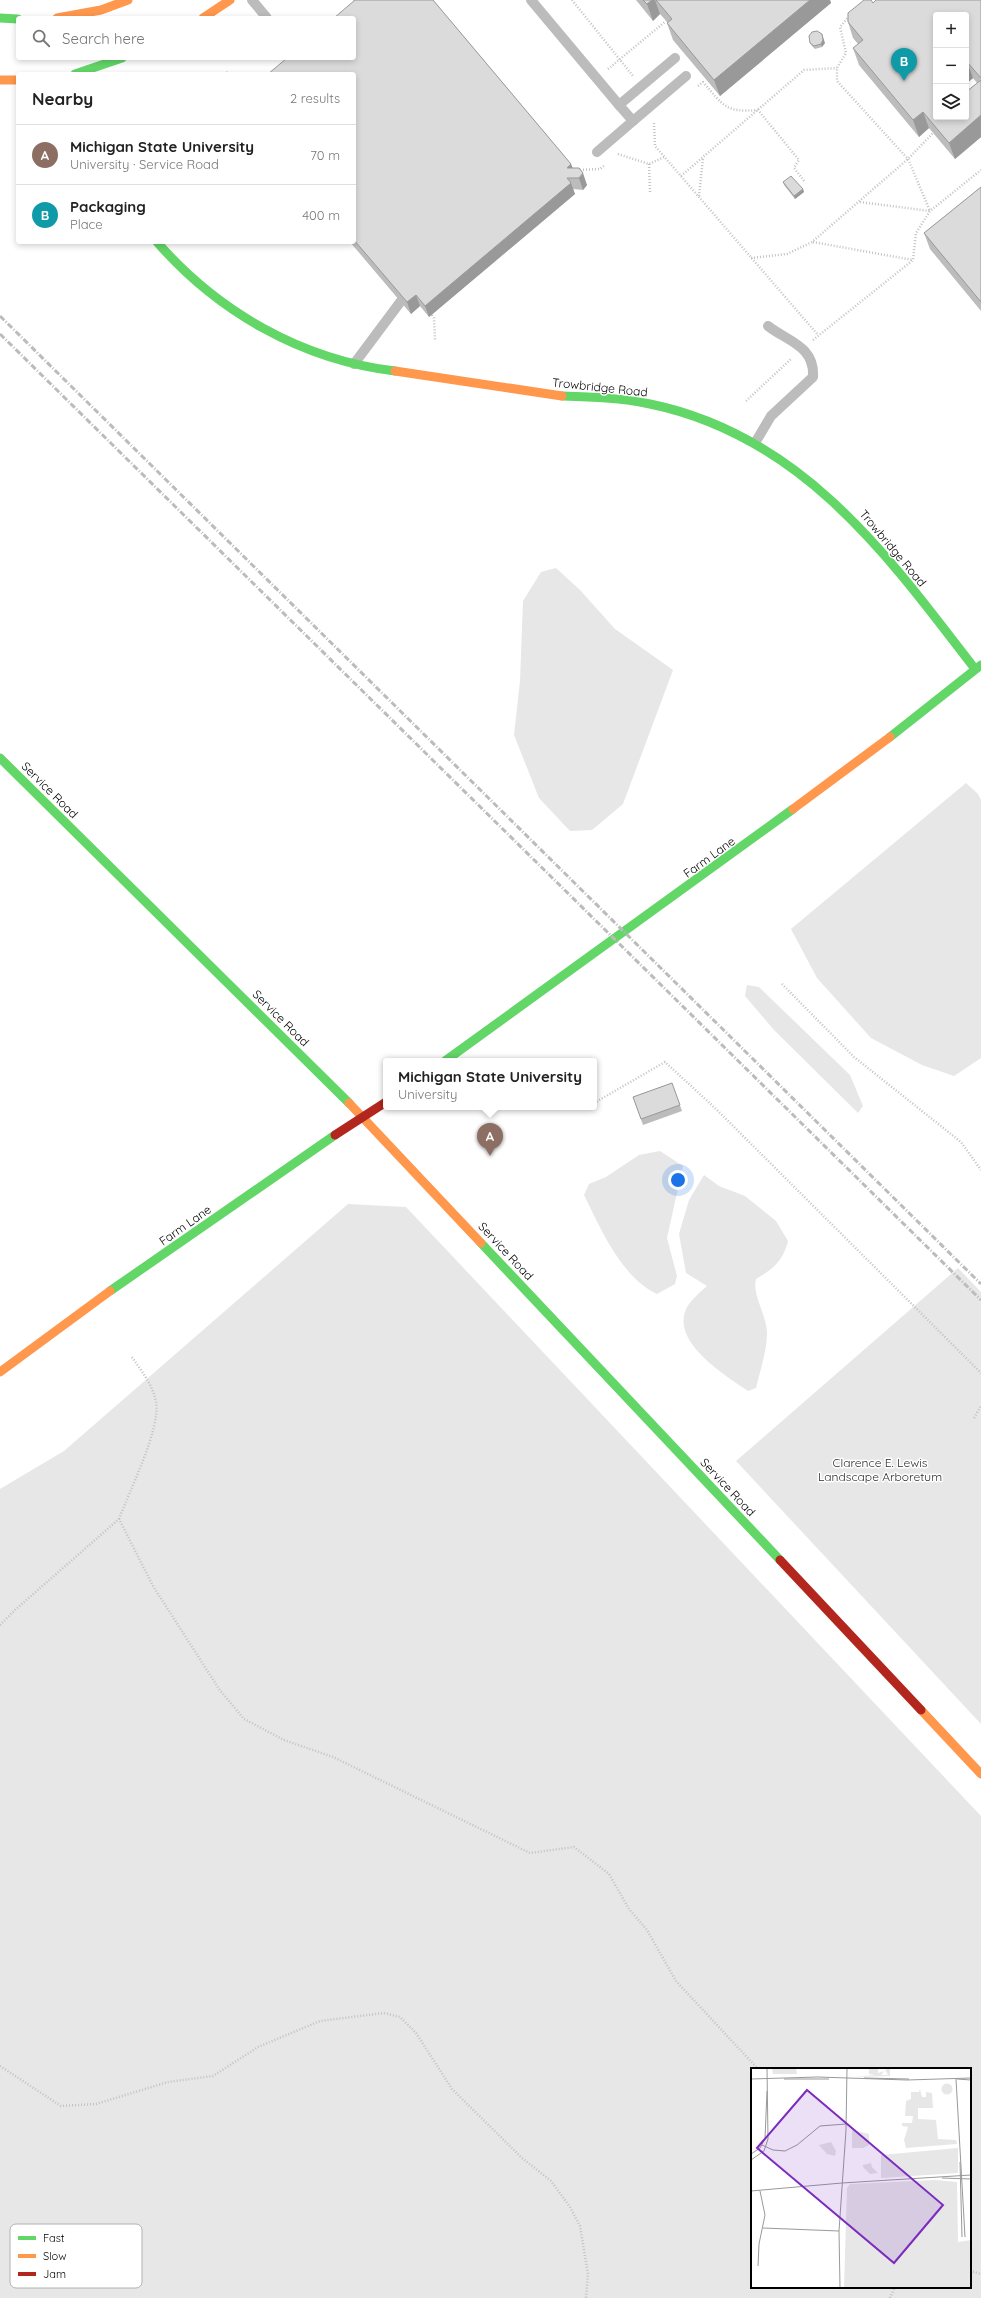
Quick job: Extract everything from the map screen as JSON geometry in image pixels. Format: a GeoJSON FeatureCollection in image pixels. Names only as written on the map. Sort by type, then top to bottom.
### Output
{"type":"FeatureCollection","features":[{"type":"Feature","properties":{"kind":"street"},"geometry":{"type":"LineString","coordinates":[[80,16],[128,0]]}},
{"type":"Feature","properties":{"kind":"street"},"geometry":{"type":"LineString","coordinates":[[206,16],[230,0]]}},
{"type":"Feature","properties":{"kind":"street"},"geometry":{"type":"LineString","coordinates":[[0,18],[16,19]]}},
{"type":"Feature","properties":{"kind":"street"},"geometry":{"type":"LineString","coordinates":[[85,60],[88,71]]}},
{"type":"Feature","properties":{"kind":"street"},"geometry":{"type":"LineString","coordinates":[[84,72],[117,60]]}},
{"type":"Feature","properties":{"kind":"street"},"geometry":{"type":"LineString","coordinates":[[0,80],[16,80]]}},
{"type":"Feature","properties":{"kind":"street","name":"Trowbridge Road"},"geometry":{"type":"LineString","coordinates":[[160,244],[183,270],[232,309],[289,341],[354,364],[556,395],[590,396],[649,404],[711,422],[755,443],[809,478],[856,522],[979,671]]}},
{"type":"Feature","properties":{"kind":"street","name":"Farm Lane"},"geometry":{"type":"LineString","coordinates":[[449,1058],[767,830],[979,671]]}},
{"type":"Feature","properties":{"kind":"street","name":"Service Road"},"geometry":{"type":"LineString","coordinates":[[0,758],[363,1117],[981,1774]]}},
{"type":"Feature","properties":{"kind":"street","name":"Farm Lane"},"geometry":{"type":"LineString","coordinates":[[0,1372],[109,1292],[383,1104]]}},
{"type":"Feature","properties":{"kind":"lane"},"geometry":{"type":"LineString","coordinates":[[252,0],[265,16]]}},
{"type":"Feature","properties":{"kind":"lane"},"geometry":{"type":"LineString","coordinates":[[531,0],[633,121]]}},
{"type":"Feature","properties":{"kind":"lane"},"geometry":{"type":"LineString","coordinates":[[619,105],[674,58]]}},
{"type":"Feature","properties":{"kind":"lane"},"geometry":{"type":"LineString","coordinates":[[597,152],[686,76]]}},
{"type":"Feature","properties":{"kind":"lane"},"geometry":{"type":"LineString","coordinates":[[354,364],[401,301]]}},
{"type":"Feature","properties":{"kind":"lane"},"geometry":{"type":"LineString","coordinates":[[755,443],[771,416],[813,377],[812,362],[802,348],[768,326]]}},
{"type":"Feature","properties":{"kind":"path"},"geometry":{"type":"LineString","coordinates":[[852,12],[840,27],[846,53],[837,68],[838,81],[908,159],[930,211]]}},
{"type":"Feature","properties":{"kind":"path"},"geometry":{"type":"LineString","coordinates":[[597,79],[666,21]]}},
{"type":"Feature","properties":{"kind":"path"},"geometry":{"type":"LineString","coordinates":[[681,176],[804,70],[837,68]]}},
{"type":"Feature","properties":{"kind":"path"},"geometry":{"type":"LineString","coordinates":[[697,87],[703,82],[725,106],[738,112],[758,110]]}},
{"type":"Feature","properties":{"kind":"path"},"geometry":{"type":"LineString","coordinates":[[758,110],[799,160],[794,168],[805,182]]}},
{"type":"Feature","properties":{"kind":"path"},"geometry":{"type":"LineString","coordinates":[[659,119],[653,124],[655,146],[818,335]]}},
{"type":"Feature","properties":{"kind":"path"},"geometry":{"type":"LineString","coordinates":[[751,258],[787,254],[812,242],[860,202],[908,159],[933,134]]}},
{"type":"Feature","properties":{"kind":"path"},"geometry":{"type":"LineString","coordinates":[[618,154],[649,164],[664,157]]}},
{"type":"Feature","properties":{"kind":"path"},"geometry":{"type":"LineString","coordinates":[[699,197],[703,157]]}},
{"type":"Feature","properties":{"kind":"path"},"geometry":{"type":"LineString","coordinates":[[649,164],[650,192]]}},
{"type":"Feature","properties":{"kind":"path"},"geometry":{"type":"LineString","coordinates":[[746,401],[802,348],[913,260],[916,233],[930,211],[981,170]]}},
{"type":"Feature","properties":{"kind":"path"},"geometry":{"type":"LineString","coordinates":[[860,202],[930,211]]}},
{"type":"Feature","properties":{"kind":"path"},"geometry":{"type":"LineString","coordinates":[[812,242],[913,260]]}},
{"type":"Feature","properties":{"kind":"path"},"geometry":{"type":"LineString","coordinates":[[432,315],[434,318],[435,340]]}},
{"type":"Feature","properties":{"kind":"path"},"geometry":{"type":"LineString","coordinates":[[782,984],[854,1057],[961,1142],[981,1170]]}},
{"type":"Feature","properties":{"kind":"path"},"geometry":{"type":"LineString","coordinates":[[597,1101],[665,1062],[716,1108],[981,1373]]}},
{"type":"Feature","properties":{"kind":"path"},"geometry":{"type":"LineString","coordinates":[[0,1625],[15,1610],[119,1519],[154,1428],[157,1402],[149,1382],[131,1356]]}},
{"type":"Feature","properties":{"kind":"path"},"geometry":{"type":"LineString","coordinates":[[974,1418],[981,1406]]}},
{"type":"Feature","properties":{"kind":"path"},"geometry":{"type":"LineString","coordinates":[[119,1519],[153,1586],[219,1689],[244,1719],[284,1740],[333,1758],[530,1854],[574,1847],[609,1874],[629,1909],[647,1930],[676,1981],[757,2068]]}},
{"type":"Feature","properties":{"kind":"path"},"geometry":{"type":"LineString","coordinates":[[0,2066],[61,2106],[96,2104],[168,2082],[213,2076],[258,2047],[320,2021],[384,2012],[400,2017],[416,2033],[452,2089],[522,2158],[551,2180],[570,2207],[580,2226],[588,2274],[586,2298]]}},
{"type":"Feature","properties":{"kind":"path"},"geometry":{"type":"LineString","coordinates":[[971,2271],[981,2274]]}},
{"type":"Feature","properties":{"kind":"path"},"geometry":{"type":"LineString","coordinates":[[890,2298],[895,2288]]}},
{"type":"Feature","properties":{"kind":"green space"},"geometry":{"type":"Polygon","coordinates":[[[556,568],[580,590],[615,629],[673,670],[623,804],[592,830],[570,831],[539,798],[514,735],[520,681],[523,601],[541,572],[556,568]]]}},
{"type":"Feature","properties":{"kind":"green space"},"geometry":{"type":"Polygon","coordinates":[[[966,783],[978,794],[981,800],[981,1058],[954,1076],[922,1065],[871,1038],[817,978],[791,929],[966,783]]]}},
{"type":"Feature","properties":{"kind":"green space"},"geometry":{"type":"Polygon","coordinates":[[[747,985],[759,987],[850,1075],[863,1106],[858,1113],[774,1030],[745,996],[747,985]]]}},
{"type":"Feature","properties":{"kind":"green space"},"geometry":{"type":"Polygon","coordinates":[[[660,1151],[683,1166],[667,1238],[677,1276],[675,1284],[657,1294],[644,1286],[633,1276],[613,1251],[584,1195],[589,1184],[606,1177],[639,1155],[660,1151]]]}},
{"type":"Feature","properties":{"kind":"green space"},"geometry":{"type":"Polygon","coordinates":[[[704,1175],[719,1186],[745,1196],[776,1221],[788,1241],[783,1254],[776,1264],[756,1279],[756,1292],[765,1319],[767,1340],[756,1388],[748,1391],[715,1368],[704,1358],[687,1336],[684,1324],[686,1308],[707,1286],[686,1273],[679,1234],[689,1200],[704,1175]]]}},
{"type":"Feature","properties":{"kind":"green space"},"geometry":{"type":"Polygon","coordinates":[[[348,1204],[406,1207],[981,1816],[981,2298],[0,2298],[0,1489],[64,1451],[348,1204]]]}},
{"type":"Feature","properties":{"kind":"green space","name":"Clarence E. Lewis Landscape Arboretum"},"geometry":{"type":"Polygon","coordinates":[[[958,1268],[981,1292],[981,1724],[736,1461],[958,1268]]]}},
{"type":"Feature","properties":{"kind":"building"},"geometry":{"type":"Polygon","coordinates":[[[355,0],[433,0],[571,164],[567,168],[579,168],[583,173],[579,178],[567,178],[571,183],[425,306],[416,295],[407,302],[356,242],[356,72],[270,72],[285,60],[356,60],[356,16],[336,16],[355,0]]]}},
{"type":"Feature","properties":{"kind":"building"},"geometry":{"type":"Polygon","coordinates":[[[643,0],[652,0],[647,4],[643,0]]]}},
{"type":"Feature","properties":{"kind":"building"},"geometry":{"type":"Polygon","coordinates":[[[656,0],[810,0],[714,80],[667,23],[672,19],[656,0]]]}},
{"type":"Feature","properties":{"kind":"building"},"geometry":{"type":"Polygon","coordinates":[[[864,0],[871,0],[873,3],[876,0],[981,0],[981,78],[969,64],[969,12],[933,12],[933,120],[969,120],[969,90],[981,80],[981,115],[949,143],[923,112],[913,120],[853,48],[863,40],[848,22],[848,13],[864,0]]]}},
{"type":"Feature","properties":{"kind":"building"},"geometry":{"type":"Polygon","coordinates":[[[817,31],[822,34],[823,40],[821,44],[814,46],[810,43],[809,36],[812,32],[817,31]]]}},
{"type":"Feature","properties":{"kind":"building"},"geometry":{"type":"Polygon","coordinates":[[[791,176],[803,189],[794,196],[783,182],[791,176]]]}},
{"type":"Feature","properties":{"kind":"building"},"geometry":{"type":"Polygon","coordinates":[[[981,187],[981,302],[924,233],[981,187]]]}},
{"type":"Feature","properties":{"kind":"building"},"geometry":{"type":"Polygon","coordinates":[[[672,1083],[680,1105],[641,1119],[633,1097],[672,1083]]]}},
{"type":"Feature","properties":{"kind":"railway"},"geometry":{"type":"LineString","coordinates":[[0,316],[981,1284]]}},
{"type":"Feature","properties":{"kind":"railway"},"geometry":{"type":"LineString","coordinates":[[0,334],[981,1300]]}},
{"type":"Feature","properties":{"kind":"traffic: fast"},"geometry":{"type":"LineString","coordinates":[[0,18],[16,19]]}},
{"type":"Feature","properties":{"kind":"traffic: fast"},"geometry":{"type":"LineString","coordinates":[[81,72],[116,60]]}},
{"type":"Feature","properties":{"kind":"traffic: fast"},"geometry":{"type":"LineString","coordinates":[[159,244],[181,267],[207,290],[235,311],[264,329],[295,344],[327,356],[361,365],[395,371]]}},
{"type":"Feature","properties":{"kind":"traffic: fast"},"geometry":{"type":"LineString","coordinates":[[562,396],[628,400],[650,404],[704,420],[752,442],[796,471],[836,505],[873,543],[908,583],[975,669]]}},
{"type":"Feature","properties":{"kind":"traffic: fast"},"geometry":{"type":"LineString","coordinates":[[890,737],[981,665]]}},
{"type":"Feature","properties":{"kind":"traffic: fast"},"geometry":{"type":"LineString","coordinates":[[0,758],[349,1103]]}},
{"type":"Feature","properties":{"kind":"traffic: fast"},"geometry":{"type":"LineString","coordinates":[[449,1058],[793,809]]}},
{"type":"Feature","properties":{"kind":"traffic: fast"},"geometry":{"type":"LineString","coordinates":[[110,1291],[335,1135]]}},
{"type":"Feature","properties":{"kind":"traffic: fast"},"geometry":{"type":"LineString","coordinates":[[481,1243],[780,1560]]}},
{"type":"Feature","properties":{"kind":"traffic: slow"},"geometry":{"type":"LineString","coordinates":[[68,16],[101,10],[128,0]]}},
{"type":"Feature","properties":{"kind":"traffic: slow"},"geometry":{"type":"LineString","coordinates":[[206,16],[230,0]]}},
{"type":"Feature","properties":{"kind":"traffic: slow"},"geometry":{"type":"LineString","coordinates":[[0,80],[16,80]]}},
{"type":"Feature","properties":{"kind":"traffic: slow"},"geometry":{"type":"LineString","coordinates":[[395,371],[562,396]]}},
{"type":"Feature","properties":{"kind":"traffic: slow"},"geometry":{"type":"LineString","coordinates":[[793,809],[890,737]]}},
{"type":"Feature","properties":{"kind":"traffic: slow"},"geometry":{"type":"LineString","coordinates":[[349,1103],[481,1243]]}},
{"type":"Feature","properties":{"kind":"traffic: slow"},"geometry":{"type":"LineString","coordinates":[[0,1372],[110,1291]]}},
{"type":"Feature","properties":{"kind":"traffic: slow"},"geometry":{"type":"LineString","coordinates":[[921,1710],[981,1774]]}},
{"type":"Feature","properties":{"kind":"traffic: jam"},"geometry":{"type":"LineString","coordinates":[[335,1135],[383,1104]]}},
{"type":"Feature","properties":{"kind":"traffic: jam"},"geometry":{"type":"LineString","coordinates":[[780,1560],[921,1710]]}},
{"type":"Feature","properties":{"kind":"place","name":"Packaging"},"geometry":{"type":"Point","coordinates":[904,81]}},
{"type":"Feature","properties":{"kind":"place","name":"Michigan State University"},"geometry":{"type":"Point","coordinates":[490,1156]}}]}
